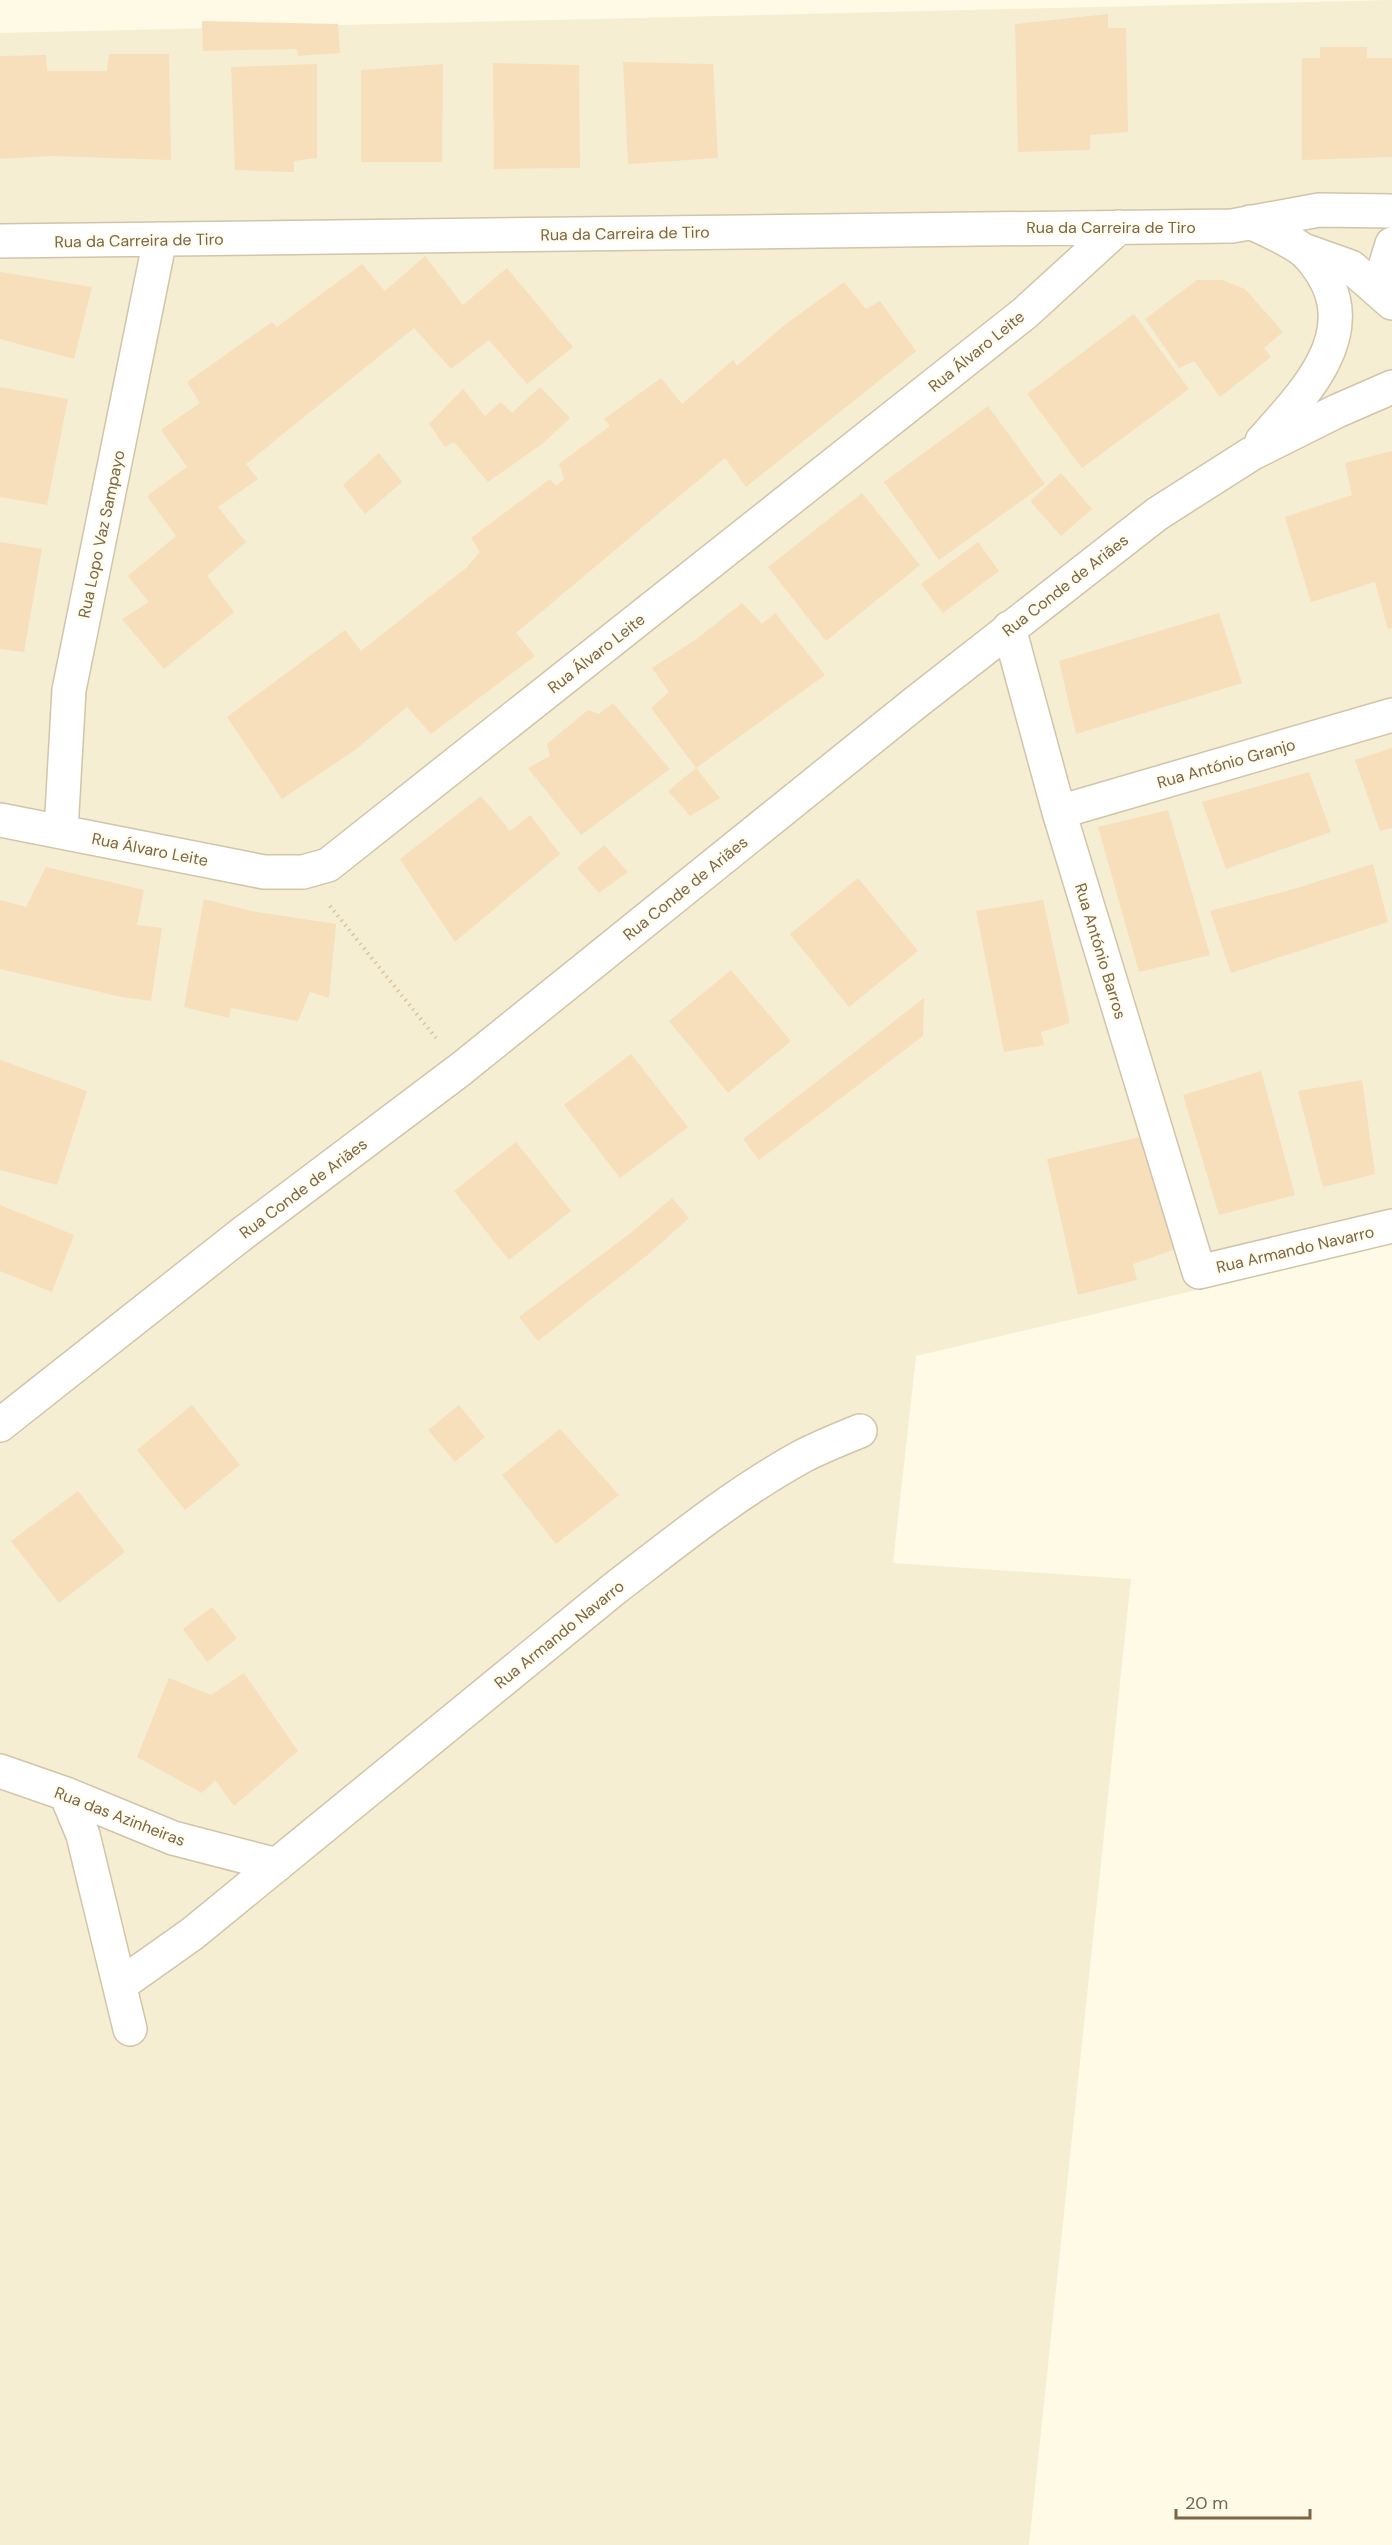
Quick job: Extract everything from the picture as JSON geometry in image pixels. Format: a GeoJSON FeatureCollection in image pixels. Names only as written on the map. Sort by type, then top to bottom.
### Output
{"type":"FeatureCollection","features":[{"type":"Feature","properties":{"kind":"street","name":"Rua da Carreira de Tiro"},"geometry":{"type":"LineString","coordinates":[[0,241],[1232,226],[1319,210],[1392,211]]}},
{"type":"Feature","properties":{"kind":"street"},"geometry":{"type":"LineString","coordinates":[[1250,222],[1301,249],[1351,267],[1390,301]]}},
{"type":"Feature","properties":{"kind":"street","name":"Rua Álvaro Leite"},"geometry":{"type":"LineString","coordinates":[[0,820],[264,872],[303,872],[328,865],[1025,313],[1119,227]]}},
{"type":"Feature","properties":{"kind":"street","name":"Rua Lopo Vaz Sampayo"},"geometry":{"type":"LineString","coordinates":[[61,831],[69,690],[160,239]]}},
{"type":"Feature","properties":{"kind":"street"},"geometry":{"type":"LineString","coordinates":[[1390,301],[1385,267],[1392,244]]}},
{"type":"Feature","properties":{"kind":"street"},"geometry":{"type":"LineString","coordinates":[[1251,454],[1302,395],[1319,371],[1331,343],[1334,317],[1332,293],[1323,273],[1301,249]]}},
{"type":"Feature","properties":{"kind":"street","name":"Rua Conde de Ariães"},"geometry":{"type":"LineString","coordinates":[[0,1425],[238,1237],[461,1069],[1009,628],[1157,514],[1251,454],[1337,411],[1392,387]]}},
{"type":"Feature","properties":{"kind":"street","name":"Rua António Barros"},"geometry":{"type":"LineString","coordinates":[[1009,628],[1059,812],[1199,1272]]}},
{"type":"Feature","properties":{"kind":"street","name":"Rua António Granjo"},"geometry":{"type":"LineString","coordinates":[[1059,812],[1392,715]]}},
{"type":"Feature","properties":{"kind":"street","name":"Rua Armando Navarro"},"geometry":{"type":"LineString","coordinates":[[1199,1272],[1392,1226]]}},
{"type":"Feature","properties":{"kind":"street","name":"Rua Armando Navarro"},"geometry":{"type":"LineString","coordinates":[[120,1985],[192,1934],[604,1597],[680,1538],[744,1493],[802,1457],[860,1431]]}},
{"type":"Feature","properties":{"kind":"street","name":"Rua das Azinheiras"},"geometry":{"type":"LineString","coordinates":[[0,1771],[66,1794],[173,1838],[277,1864]]}},
{"type":"Feature","properties":{"kind":"street"},"geometry":{"type":"LineString","coordinates":[[66,1794],[83,1835],[130,2029]]}},
{"type":"Feature","properties":{"kind":"path"},"geometry":{"type":"LineString","coordinates":[[303,872],[433,1033]]}},
{"type":"Feature","properties":{"kind":"shaded area"},"geometry":{"type":"Polygon","coordinates":[[[1392,0],[1392,1244],[916,1356],[893,1563],[1131,1579],[1029,2545],[0,2545],[0,33],[1392,0]]]}},
{"type":"Feature","properties":{"kind":"building"},"geometry":{"type":"Polygon","coordinates":[[[1108,14],[1108,28],[1126,28],[1128,132],[1090,135],[1090,150],[1018,152],[1015,24],[1108,14]]]}},
{"type":"Feature","properties":{"kind":"building"},"geometry":{"type":"Polygon","coordinates":[[[202,21],[338,24],[340,53],[298,56],[297,49],[203,51],[202,21]]]}},
{"type":"Feature","properties":{"kind":"building"},"geometry":{"type":"Polygon","coordinates":[[[1320,47],[1367,47],[1367,58],[1392,58],[1392,157],[1302,160],[1302,58],[1320,58],[1320,47]]]}},
{"type":"Feature","properties":{"kind":"building"},"geometry":{"type":"Polygon","coordinates":[[[109,54],[169,54],[171,160],[51,156],[0,159],[0,56],[46,55],[47,71],[107,71],[109,54]]]}},
{"type":"Feature","properties":{"kind":"building"},"geometry":{"type":"Polygon","coordinates":[[[623,62],[713,64],[718,158],[628,164],[623,62]]]}},
{"type":"Feature","properties":{"kind":"building"},"geometry":{"type":"Polygon","coordinates":[[[493,63],[579,65],[580,168],[494,169],[493,63]]]}},
{"type":"Feature","properties":{"kind":"building"},"geometry":{"type":"Polygon","coordinates":[[[317,64],[317,158],[294,161],[294,172],[235,170],[231,67],[317,64]]]}},
{"type":"Feature","properties":{"kind":"building"},"geometry":{"type":"Polygon","coordinates":[[[443,64],[442,162],[361,162],[361,70],[443,64]]]}},
{"type":"Feature","properties":{"kind":"building"},"geometry":{"type":"Polygon","coordinates":[[[425,256],[463,305],[507,268],[573,347],[527,384],[489,340],[451,369],[414,328],[246,464],[258,479],[218,507],[246,542],[207,576],[234,612],[164,669],[122,619],[149,602],[128,576],[176,536],[147,496],[187,467],[161,430],[200,403],[187,382],[272,322],[277,327],[362,264],[385,291],[425,256]]]}},
{"type":"Feature","properties":{"kind":"building"},"geometry":{"type":"Polygon","coordinates":[[[0,272],[92,287],[74,359],[0,339],[0,272]]]}},
{"type":"Feature","properties":{"kind":"building"},"geometry":{"type":"Polygon","coordinates":[[[1197,280],[1222,280],[1245,289],[1283,332],[1264,348],[1271,357],[1220,397],[1194,361],[1179,368],[1145,319],[1197,280]]]}},
{"type":"Feature","properties":{"kind":"building"},"geometry":{"type":"Polygon","coordinates":[[[844,282],[866,309],[880,301],[916,351],[746,487],[725,458],[516,633],[535,656],[431,734],[407,707],[355,750],[282,799],[227,717],[345,630],[361,651],[466,568],[480,552],[471,538],[550,479],[556,486],[564,479],[559,464],[610,426],[604,419],[661,378],[682,404],[733,360],[737,366],[786,324],[844,282]]]}},
{"type":"Feature","properties":{"kind":"building"},"geometry":{"type":"Polygon","coordinates":[[[1134,314],[1189,389],[1082,468],[1027,394],[1134,314]]]}},
{"type":"Feature","properties":{"kind":"building"},"geometry":{"type":"Polygon","coordinates":[[[0,387],[68,399],[47,505],[0,497],[0,387]]]}},
{"type":"Feature","properties":{"kind":"building"},"geometry":{"type":"Polygon","coordinates":[[[540,387],[570,418],[542,444],[488,482],[454,442],[445,447],[429,424],[463,389],[485,416],[501,402],[512,413],[540,387]]]}},
{"type":"Feature","properties":{"kind":"building"},"geometry":{"type":"Polygon","coordinates":[[[988,406],[1045,484],[939,560],[884,482],[988,406]]]}},
{"type":"Feature","properties":{"kind":"building"},"geometry":{"type":"Polygon","coordinates":[[[1392,451],[1392,628],[1388,629],[1375,582],[1311,602],[1285,517],[1352,495],[1345,463],[1392,451]]]}},
{"type":"Feature","properties":{"kind":"building"},"geometry":{"type":"Polygon","coordinates":[[[379,453],[402,482],[365,514],[343,485],[379,453]]]}},
{"type":"Feature","properties":{"kind":"building"},"geometry":{"type":"Polygon","coordinates":[[[1061,473],[1092,509],[1061,536],[1030,501],[1061,473]]]}},
{"type":"Feature","properties":{"kind":"building"},"geometry":{"type":"Polygon","coordinates":[[[862,493],[920,565],[826,641],[768,567],[862,493]]]}},
{"type":"Feature","properties":{"kind":"building"},"geometry":{"type":"Polygon","coordinates":[[[0,542],[42,549],[24,652],[0,649],[0,542]]]}},
{"type":"Feature","properties":{"kind":"building"},"geometry":{"type":"Polygon","coordinates":[[[978,542],[999,571],[943,613],[921,584],[978,542]]]}},
{"type":"Feature","properties":{"kind":"building"},"geometry":{"type":"Polygon","coordinates":[[[742,603],[762,624],[775,613],[825,675],[696,768],[651,708],[669,692],[652,668],[698,638],[742,603]]]}},
{"type":"Feature","properties":{"kind":"building"},"geometry":{"type":"Polygon","coordinates":[[[1219,613],[1242,683],[1076,734],[1059,661],[1219,613]]]}},
{"type":"Feature","properties":{"kind":"building"},"geometry":{"type":"Polygon","coordinates":[[[613,703],[670,769],[581,835],[528,768],[550,756],[547,744],[588,710],[599,714],[613,703]]]}},
{"type":"Feature","properties":{"kind":"building"},"geometry":{"type":"Polygon","coordinates":[[[1392,748],[1392,828],[1380,831],[1355,760],[1392,748]]]}},
{"type":"Feature","properties":{"kind":"building"},"geometry":{"type":"Polygon","coordinates":[[[696,768],[720,798],[690,816],[668,791],[696,768]]]}},
{"type":"Feature","properties":{"kind":"building"},"geometry":{"type":"Polygon","coordinates":[[[1309,772],[1331,832],[1226,869],[1202,802],[1309,772]]]}},
{"type":"Feature","properties":{"kind":"building"},"geometry":{"type":"Polygon","coordinates":[[[481,796],[510,831],[530,815],[560,854],[455,942],[400,859],[481,796]]]}},
{"type":"Feature","properties":{"kind":"building"},"geometry":{"type":"Polygon","coordinates":[[[1168,810],[1210,955],[1139,972],[1098,827],[1168,810]]]}},
{"type":"Feature","properties":{"kind":"building"},"geometry":{"type":"Polygon","coordinates":[[[604,845],[628,872],[599,893],[577,868],[604,845]]]}},
{"type":"Feature","properties":{"kind":"building"},"geometry":{"type":"Polygon","coordinates":[[[1373,864],[1388,922],[1231,973],[1210,911],[1294,889],[1373,864]]]}},
{"type":"Feature","properties":{"kind":"building"},"geometry":{"type":"Polygon","coordinates":[[[46,867],[144,890],[137,925],[162,928],[151,1001],[122,997],[0,969],[0,900],[26,907],[46,867]]]}},
{"type":"Feature","properties":{"kind":"building"},"geometry":{"type":"Polygon","coordinates":[[[858,878],[918,951],[849,1007],[790,934],[858,878]]]}},
{"type":"Feature","properties":{"kind":"building"},"geometry":{"type":"Polygon","coordinates":[[[204,899],[251,911],[336,924],[329,998],[310,992],[298,1021],[231,1008],[229,1018],[184,1007],[204,899]]]}},
{"type":"Feature","properties":{"kind":"building"},"geometry":{"type":"Polygon","coordinates":[[[1043,900],[1070,1023],[1041,1032],[1044,1045],[1004,1052],[976,911],[1043,900]]]}},
{"type":"Feature","properties":{"kind":"building"},"geometry":{"type":"Polygon","coordinates":[[[731,970],[791,1041],[728,1093],[669,1021],[731,970]]]}},
{"type":"Feature","properties":{"kind":"building"},"geometry":{"type":"Polygon","coordinates":[[[924,998],[923,1036],[759,1160],[743,1139],[924,998]]]}},
{"type":"Feature","properties":{"kind":"building"},"geometry":{"type":"Polygon","coordinates":[[[631,1054],[688,1127],[620,1178],[564,1105],[631,1054]]]}},
{"type":"Feature","properties":{"kind":"building"},"geometry":{"type":"Polygon","coordinates":[[[0,1060],[87,1091],[57,1185],[0,1170],[0,1060]]]}},
{"type":"Feature","properties":{"kind":"building"},"geometry":{"type":"Polygon","coordinates":[[[1261,1071],[1295,1195],[1219,1215],[1183,1095],[1261,1071]]]}},
{"type":"Feature","properties":{"kind":"building"},"geometry":{"type":"Polygon","coordinates":[[[1362,1080],[1375,1174],[1323,1187],[1298,1091],[1362,1080]]]}},
{"type":"Feature","properties":{"kind":"building"},"geometry":{"type":"Polygon","coordinates":[[[1144,1136],[1176,1249],[1133,1264],[1137,1280],[1078,1295],[1047,1159],[1144,1136]]]}},
{"type":"Feature","properties":{"kind":"building"},"geometry":{"type":"Polygon","coordinates":[[[516,1142],[571,1211],[509,1260],[454,1191],[516,1142]]]}},
{"type":"Feature","properties":{"kind":"building"},"geometry":{"type":"Polygon","coordinates":[[[672,1198],[689,1218],[650,1253],[538,1341],[519,1317],[632,1232],[672,1198]]]}},
{"type":"Feature","properties":{"kind":"building"},"geometry":{"type":"Polygon","coordinates":[[[0,1205],[74,1235],[52,1292],[0,1271],[0,1205]]]}},
{"type":"Feature","properties":{"kind":"building"},"geometry":{"type":"Polygon","coordinates":[[[192,1405],[240,1465],[185,1510],[137,1450],[192,1405]]]}},
{"type":"Feature","properties":{"kind":"building"},"geometry":{"type":"Polygon","coordinates":[[[459,1405],[485,1437],[455,1462],[428,1430],[459,1405]]]}},
{"type":"Feature","properties":{"kind":"building"},"geometry":{"type":"Polygon","coordinates":[[[560,1429],[619,1495],[556,1544],[502,1475],[560,1429]]]}},
{"type":"Feature","properties":{"kind":"building"},"geometry":{"type":"Polygon","coordinates":[[[78,1491],[125,1552],[59,1603],[11,1541],[78,1491]]]}},
{"type":"Feature","properties":{"kind":"building"},"geometry":{"type":"Polygon","coordinates":[[[212,1607],[237,1638],[207,1662],[183,1629],[212,1607]]]}},
{"type":"Feature","properties":{"kind":"building"},"geometry":{"type":"Polygon","coordinates":[[[244,1673],[298,1751],[234,1806],[215,1780],[202,1793],[137,1757],[169,1678],[211,1695],[244,1673]]]}}]}
